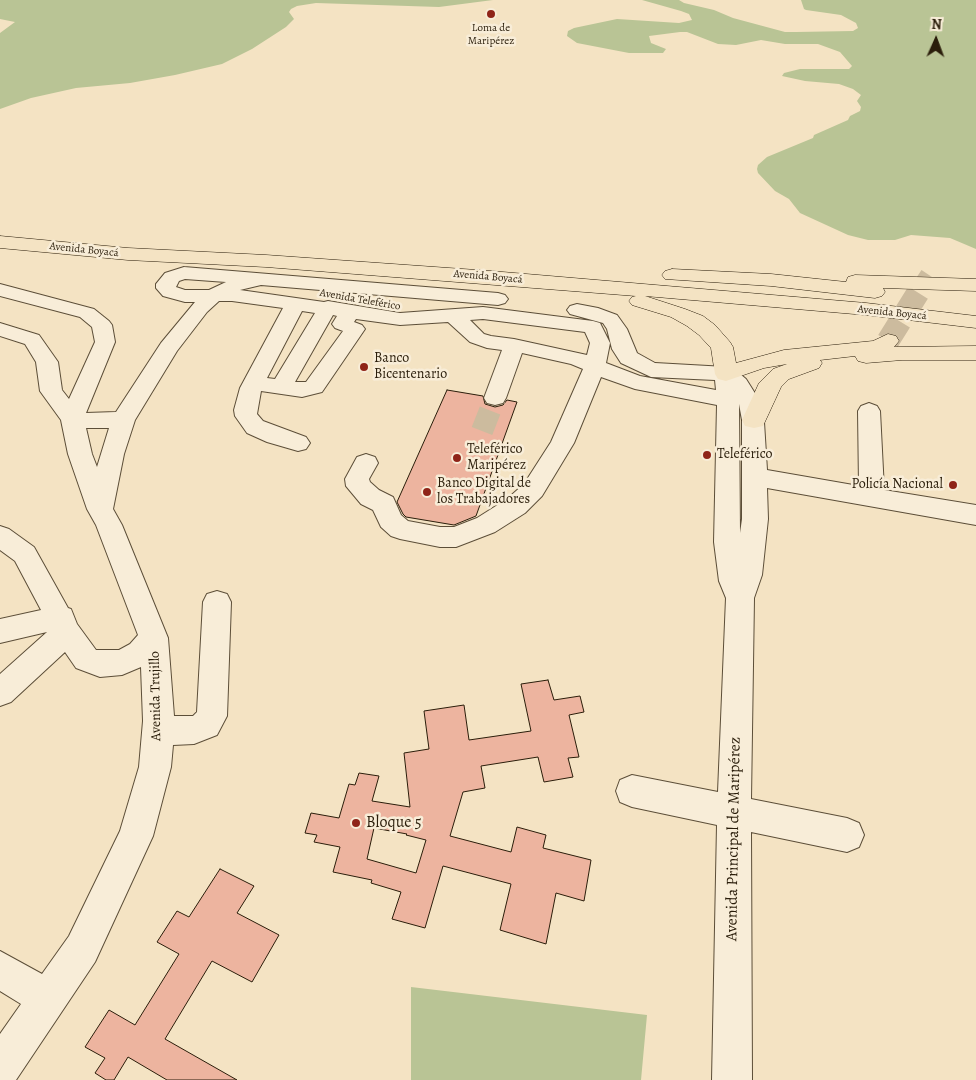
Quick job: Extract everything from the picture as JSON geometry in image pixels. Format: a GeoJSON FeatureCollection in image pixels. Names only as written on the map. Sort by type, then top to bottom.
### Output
{"type":"FeatureCollection","features":[{"type":"Feature","properties":{"kind":"highway","name":"Avenida Boyacá"},"geometry":{"type":"LineString","coordinates":[[0,227],[206,246],[398,256],[605,271],[771,280],[976,304]]}},
{"type":"Feature","properties":{"kind":"highway","name":"Avenida Boyacá"},"geometry":{"type":"LineString","coordinates":[[0,242],[128,254],[346,266],[866,309],[976,322]]}},
{"type":"Feature","properties":{"kind":"highway"},"geometry":{"type":"LineString","coordinates":[[346,266],[418,278],[908,325],[976,335]]}},
{"type":"Feature","properties":{"kind":"highway"},"geometry":{"type":"LineString","coordinates":[[929,275],[941,269],[976,268]]}},
{"type":"Feature","properties":{"kind":"highway"},"geometry":{"type":"LineString","coordinates":[[771,280],[877,281],[976,285]]}},
{"type":"Feature","properties":{"kind":"highway"},"geometry":{"type":"LineString","coordinates":[[633,299],[678,314],[694,321],[707,330],[722,347],[726,374],[759,362],[784,357],[872,348],[888,341]]}},
{"type":"Feature","properties":{"kind":"highway"},"geometry":{"type":"LineString","coordinates":[[754,420],[771,383],[781,374],[799,366],[836,359],[902,353],[976,353]]}},
{"type":"Feature","properties":{"kind":"highway"},"geometry":{"type":"LineString","coordinates":[[836,359],[906,363],[976,372]]}},
{"type":"Feature","properties":{"kind":"street"},"geometry":{"type":"LineString","coordinates":[[262,279],[184,273],[172,277],[166,284],[167,290],[174,294],[185,296],[220,292],[292,310],[346,318],[400,319],[482,313],[593,327],[600,343],[595,366],[562,443],[533,490],[516,506],[486,525],[456,537],[440,537],[400,529],[390,520],[384,504],[370,497],[358,486],[358,479],[366,463]]}},
{"type":"Feature","properties":{"kind":"street","name":"Avenida Teleférico"},"geometry":{"type":"LineString","coordinates":[[220,292],[262,279],[491,298],[601,315],[610,319],[614,324],[629,358],[651,370],[675,373],[696,380],[707,388],[723,408]]}},
{"type":"Feature","properties":{"kind":"street","name":"Avenida Teleférico"},"geometry":{"type":"LineString","coordinates":[[220,292],[292,289],[335,294],[400,308],[422,308],[460,299],[491,298]]}},
{"type":"Feature","properties":{"kind":"street"},"geometry":{"type":"LineString","coordinates":[[0,290],[87,313],[102,325],[105,342],[72,419]]}},
{"type":"Feature","properties":{"kind":"street"},"geometry":{"type":"LineString","coordinates":[[100,510],[112,454],[124,420],[168,348],[220,292]]}},
{"type":"Feature","properties":{"kind":"street"},"geometry":{"type":"LineString","coordinates":[[292,310],[254,383],[245,410],[246,416],[255,427],[298,443]]}},
{"type":"Feature","properties":{"kind":"street"},"geometry":{"type":"LineString","coordinates":[[282,386],[324,314]]}},
{"type":"Feature","properties":{"kind":"street"},"geometry":{"type":"LineString","coordinates":[[454,315],[477,338],[487,342],[514,345],[577,359],[635,382],[723,408]]}},
{"type":"Feature","properties":{"kind":"street"},"geometry":{"type":"LineString","coordinates":[[254,383],[302,390],[314,387],[355,329],[346,318]]}},
{"type":"Feature","properties":{"kind":"street"},"geometry":{"type":"LineString","coordinates":[[0,329],[32,340],[47,362],[51,391],[72,419],[93,421],[124,420]]}},
{"type":"Feature","properties":{"kind":"street"},"geometry":{"type":"LineString","coordinates":[[494,398],[514,345]]}},
{"type":"Feature","properties":{"kind":"street","name":"Avenida Teleférico"},"geometry":{"type":"LineString","coordinates":[[675,373],[688,371],[726,374]]}},
{"type":"Feature","properties":{"kind":"street","name":"Avenida Principal de Maripérez"},"geometry":{"type":"LineString","coordinates":[[726,374],[723,408],[729,559],[733,581],[740,598]]}},
{"type":"Feature","properties":{"kind":"street","name":"Avenida Principal de Maripérez"},"geometry":{"type":"LineString","coordinates":[[726,374],[738,384],[752,406],[754,420],[755,519],[748,575],[740,598],[734,812],[732,1080]]}},
{"type":"Feature","properties":{"kind":"street","name":"Avenida Trujillo"},"geometry":{"type":"LineString","coordinates":[[0,1069],[82,949],[136,836],[155,768],[159,731],[157,657],[154,638],[109,525],[100,510],[80,454],[72,419]]}},
{"type":"Feature","properties":{"kind":"street"},"geometry":{"type":"LineString","coordinates":[[754,477],[976,515]]}},
{"type":"Feature","properties":{"kind":"street"},"geometry":{"type":"LineString","coordinates":[[727,515],[731,522],[742,526],[755,519]]}},
{"type":"Feature","properties":{"kind":"street"},"geometry":{"type":"LineString","coordinates":[[0,536],[25,554],[64,625],[86,659],[100,664],[122,662],[140,653],[154,638]]}},
{"type":"Feature","properties":{"kind":"street"},"geometry":{"type":"LineString","coordinates":[[159,731],[194,730],[206,725],[212,716],[217,602]]}},
{"type":"Feature","properties":{"kind":"street"},"geometry":{"type":"LineString","coordinates":[[0,631],[64,625]]}},
{"type":"Feature","properties":{"kind":"street"},"geometry":{"type":"LineString","coordinates":[[0,693],[64,625]]}},
{"type":"Feature","properties":{"kind":"street"},"geometry":{"type":"LineString","coordinates":[[632,791],[847,835]]}},
{"type":"Feature","properties":{"kind":"street"},"geometry":{"type":"LineString","coordinates":[[0,970],[49,999]]}},
{"type":"Feature","properties":{"kind":"lane"},"geometry":{"type":"LineString","coordinates":[[869,411],[872,497]]}},
{"type":"Feature","properties":{"kind":"green space"},"geometry":{"type":"Polygon","coordinates":[[[0,0],[493,0],[439,7],[316,3],[297,6],[289,12],[294,19],[286,27],[252,49],[222,64],[130,83],[76,88],[31,98],[0,109],[0,33],[15,22],[0,19],[0,0]]]}},
{"type":"Feature","properties":{"kind":"green space"},"geometry":{"type":"Polygon","coordinates":[[[642,0],[679,0],[684,3],[714,10],[733,18],[785,32],[796,32],[853,31],[858,28],[856,23],[841,15],[806,10],[801,0],[976,0],[976,249],[950,238],[911,235],[895,240],[868,240],[848,235],[800,213],[789,199],[775,191],[758,173],[758,165],[767,157],[813,138],[814,135],[848,120],[850,116],[860,111],[861,107],[857,101],[861,95],[853,89],[839,84],[805,81],[782,76],[784,73],[800,69],[849,69],[852,66],[840,52],[818,44],[785,44],[761,40],[736,45],[718,44],[687,32],[680,32],[649,36],[651,43],[666,49],[663,53],[629,53],[577,43],[567,36],[568,31],[574,28],[617,19],[679,23],[692,20],[689,14],[642,0]]]}},
{"type":"Feature","properties":{"kind":"green space"},"geometry":{"type":"Polygon","coordinates":[[[411,987],[647,1015],[641,1080],[411,1080],[411,987]]]}},
{"type":"Feature","properties":{"kind":"building","name":"Teleférico Maripérez"},"geometry":{"type":"Polygon","coordinates":[[[447,390],[483,396],[485,404],[495,407],[503,405],[507,400],[517,402],[476,516],[454,525],[406,517],[397,502],[447,390]]]}},
{"type":"Feature","properties":{"kind":"building"},"geometry":{"type":"Polygon","coordinates":[[[548,680],[554,700],[580,696],[584,712],[569,715],[579,757],[568,758],[573,777],[544,782],[538,757],[481,766],[485,788],[463,792],[450,836],[511,852],[517,827],[546,835],[543,848],[591,860],[584,901],[556,893],[546,944],[500,930],[511,884],[443,866],[425,928],[392,919],[401,892],[371,883],[372,880],[333,872],[340,847],[314,842],[317,835],[305,833],[311,813],[339,818],[349,784],[355,785],[359,773],[379,776],[372,801],[410,807],[404,753],[429,749],[424,711],[464,705],[469,740],[531,731],[521,684],[548,680]],[[374,828],[367,859],[416,873],[426,840],[407,834],[374,828]]]}},
{"type":"Feature","properties":{"kind":"building"},"geometry":{"type":"Polygon","coordinates":[[[220,869],[254,886],[237,913],[279,935],[252,982],[212,961],[165,1039],[237,1080],[167,1080],[128,1057],[114,1080],[106,1080],[95,1073],[105,1058],[85,1047],[109,1010],[135,1025],[179,954],[157,942],[177,911],[189,917],[220,869]]]}},
{"type":"Feature","properties":{"kind":"tunnel"},"geometry":{"type":"LineString","coordinates":[[923,284],[929,275]]}},
{"type":"Feature","properties":{"kind":"tunnel"},"geometry":{"type":"LineString","coordinates":[[888,341],[924,283]]}},
{"type":"Feature","properties":{"kind":"tunnel"},"geometry":{"type":"LineString","coordinates":[[482,431],[495,398]]}},
{"type":"Feature","properties":{"kind":"place","name":"Loma de Maripérez"},"geometry":{"type":"Point","coordinates":[491,14]}},
{"type":"Feature","properties":{"kind":"place","name":"Banco Bicentenario"},"geometry":{"type":"Point","coordinates":[364,367]}},
{"type":"Feature","properties":{"kind":"place","name":"Teleférico"},"geometry":{"type":"Point","coordinates":[707,455]}},
{"type":"Feature","properties":{"kind":"place","name":"Teleférico Maripérez"},"geometry":{"type":"Point","coordinates":[457,458]}},
{"type":"Feature","properties":{"kind":"place","name":"Policía Nacional"},"geometry":{"type":"Point","coordinates":[953,485]}},
{"type":"Feature","properties":{"kind":"place","name":"Banco Digital de los Trabajadores"},"geometry":{"type":"Point","coordinates":[427,492]}},
{"type":"Feature","properties":{"kind":"place","name":"Bloque 5"},"geometry":{"type":"Point","coordinates":[356,823]}}]}
